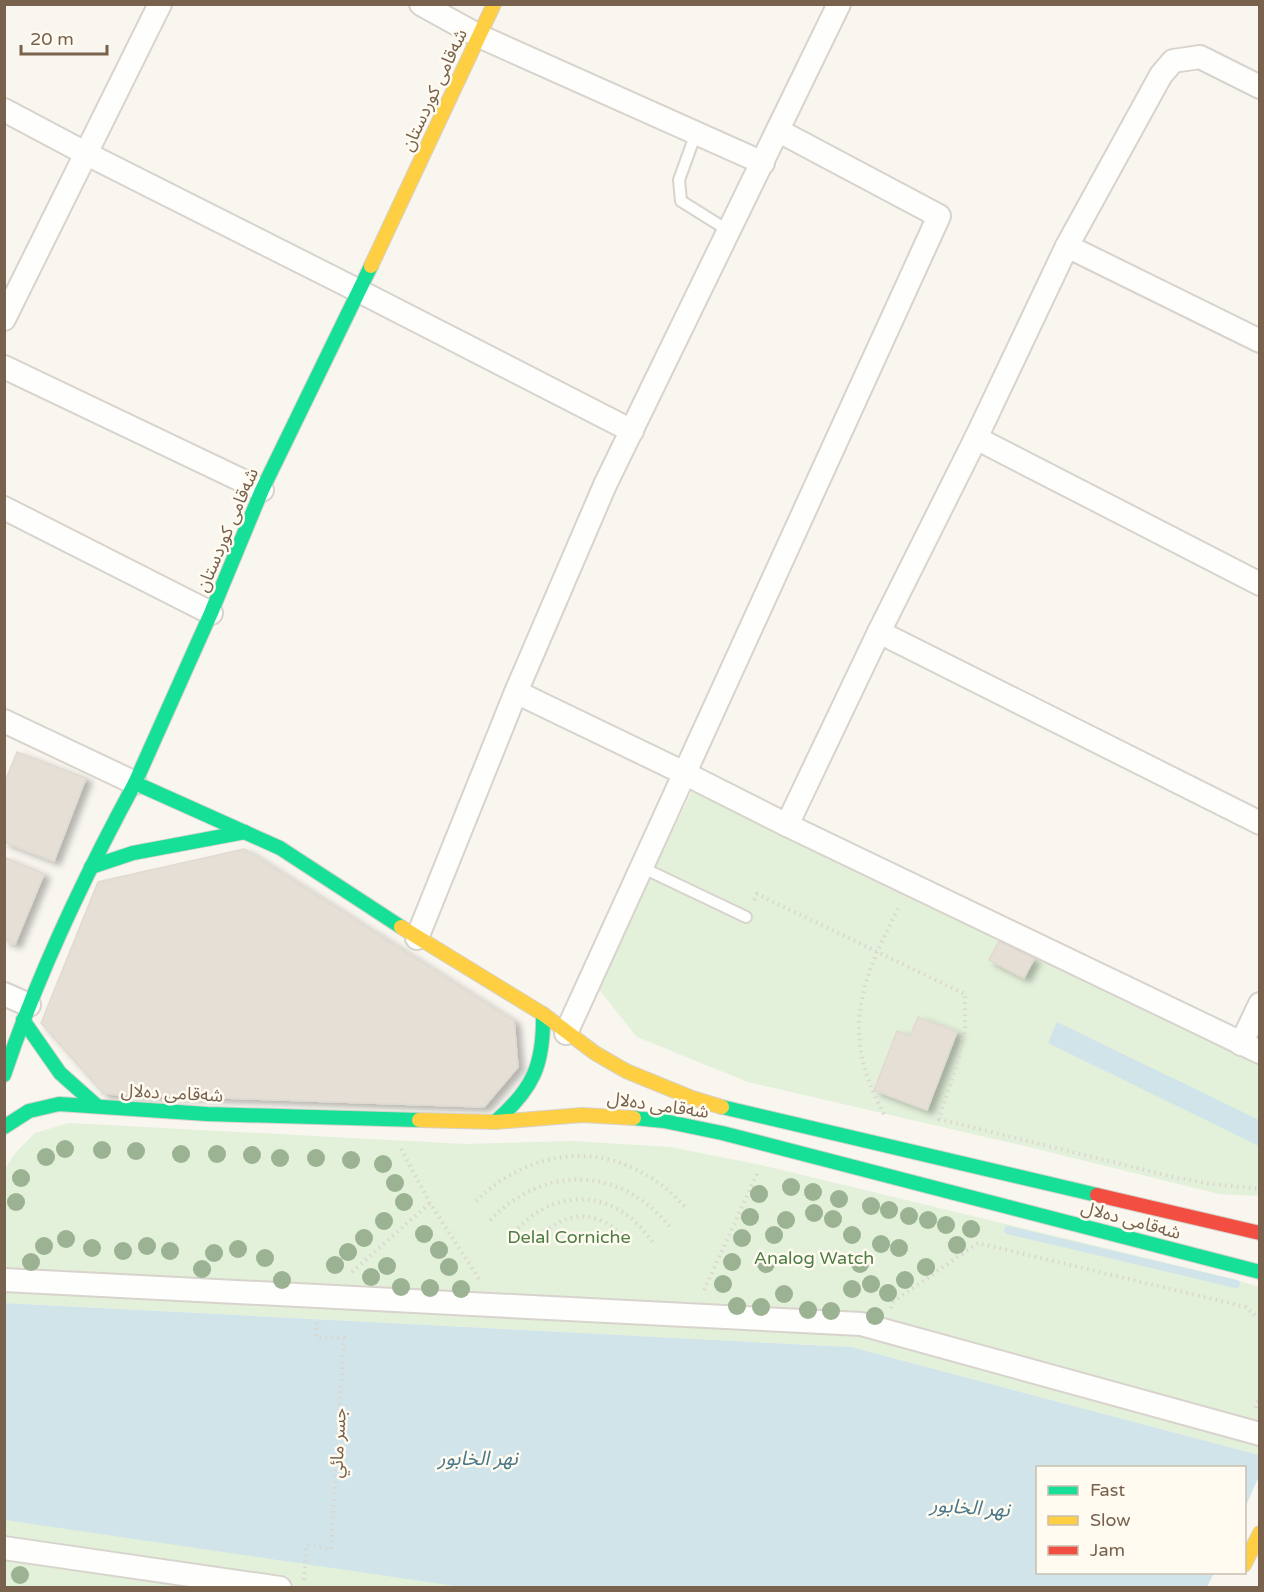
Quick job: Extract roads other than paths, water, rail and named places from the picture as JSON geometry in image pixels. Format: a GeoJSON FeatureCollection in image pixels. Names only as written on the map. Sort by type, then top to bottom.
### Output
{"type":"FeatureCollection","features":[{"type":"Feature","properties":{"kind":"main road","name":"شەقامی کوردستان"},"geometry":{"type":"LineString","coordinates":[[4,1075],[26,1013],[57,939],[135,783],[211,613],[262,490],[359,291],[494,4]]}},
{"type":"Feature","properties":{"kind":"main road","name":"شەقامی دەلال"},"geometry":{"type":"LineString","coordinates":[[135,783],[280,848],[417,938],[543,1014],[595,1053],[626,1071],[692,1098],[1260,1233]]}},
{"type":"Feature","properties":{"kind":"main road"},"geometry":{"type":"LineString","coordinates":[[91,867],[133,853],[245,832]]}},
{"type":"Feature","properties":{"kind":"main road"},"geometry":{"type":"LineString","coordinates":[[26,1013],[60,1073],[97,1106]]}},
{"type":"Feature","properties":{"kind":"main road"},"geometry":{"type":"LineString","coordinates":[[495,1122],[515,1106],[530,1087],[540,1064],[545,1039],[543,1014]]}},
{"type":"Feature","properties":{"kind":"main road","name":"شەقامی دەلال"},"geometry":{"type":"LineString","coordinates":[[4,1127],[29,1111],[59,1104],[207,1114],[495,1122],[541,1116],[586,1114],[632,1116],[678,1122],[1259,1272]]}},
{"type":"Feature","properties":{"kind":"main road"},"geometry":{"type":"LineString","coordinates":[[1243,1229],[1260,1225]]}},
{"type":"Feature","properties":{"kind":"main road"},"geometry":{"type":"LineString","coordinates":[[1246,1563],[1260,1533]]}},
{"type":"Feature","properties":{"kind":"street"},"geometry":{"type":"LineString","coordinates":[[4,319],[160,4]]}},
{"type":"Feature","properties":{"kind":"street"},"geometry":{"type":"LineString","coordinates":[[421,4],[479,36],[763,163]]}},
{"type":"Feature","properties":{"kind":"street"},"geometry":{"type":"LineString","coordinates":[[417,938],[516,692],[606,485],[839,4]]}},
{"type":"Feature","properties":{"kind":"street"},"geometry":{"type":"LineString","coordinates":[[788,825],[879,632],[976,438],[1066,246],[1161,75],[1173,61],[1200,57],[1260,87]]}},
{"type":"Feature","properties":{"kind":"street"},"geometry":{"type":"LineString","coordinates":[[4,110],[632,431]]}},
{"type":"Feature","properties":{"kind":"street"},"geometry":{"type":"LineString","coordinates":[[566,1033],[939,216],[779,130]]}},
{"type":"Feature","properties":{"kind":"street"},"geometry":{"type":"LineString","coordinates":[[1066,246],[1260,341]]}},
{"type":"Feature","properties":{"kind":"street"},"geometry":{"type":"LineString","coordinates":[[4,367],[262,490]]}},
{"type":"Feature","properties":{"kind":"street"},"geometry":{"type":"LineString","coordinates":[[976,438],[1260,584]]}},
{"type":"Feature","properties":{"kind":"street"},"geometry":{"type":"LineString","coordinates":[[4,508],[211,613]]}},
{"type":"Feature","properties":{"kind":"street"},"geometry":{"type":"LineString","coordinates":[[879,632],[1260,823]]}},
{"type":"Feature","properties":{"kind":"street"},"geometry":{"type":"LineString","coordinates":[[516,692],[1250,1048],[1260,1004]]}},
{"type":"Feature","properties":{"kind":"street"},"geometry":{"type":"LineString","coordinates":[[4,721],[135,783]]}},
{"type":"Feature","properties":{"kind":"street"},"geometry":{"type":"LineString","coordinates":[[4,994],[26,1013]]}},
{"type":"Feature","properties":{"kind":"street"},"geometry":{"type":"LineString","coordinates":[[4,1280],[861,1324],[1260,1434]]}},
{"type":"Feature","properties":{"kind":"street"},"geometry":{"type":"LineString","coordinates":[[4,1548],[280,1587]]}},
{"type":"Feature","properties":{"kind":"lane"},"geometry":{"type":"LineString","coordinates":[[696,133],[679,180],[681,201],[729,231]]}},
{"type":"Feature","properties":{"kind":"lane"},"geometry":{"type":"LineString","coordinates":[[641,867],[746,917]]}},
{"type":"Feature","properties":{"kind":"water"},"geometry":{"type":"Polygon","coordinates":[[[1057,1022],[1259,1120],[1259,1146],[1048,1043],[1057,1022]]]}},
{"type":"Feature","properties":{"kind":"water","name":"نهر الخابور"},"geometry":{"type":"Polygon","coordinates":[[[4,1303],[851,1347],[1259,1455],[1259,1587],[469,1588],[5,1520],[4,1303]]]}},
{"type":"Feature","properties":{"kind":"waterway"},"geometry":{"type":"LineString","coordinates":[[1008,1230],[1236,1284]]}},
{"type":"Feature","properties":{"kind":"park label","name":"Delal Corniche"},"geometry":{"type":"Point","coordinates":[569,1237]}},
{"type":"Feature","properties":{"kind":"park label","name":"Analog Watch"},"geometry":{"type":"Point","coordinates":[814,1258]}}]}
